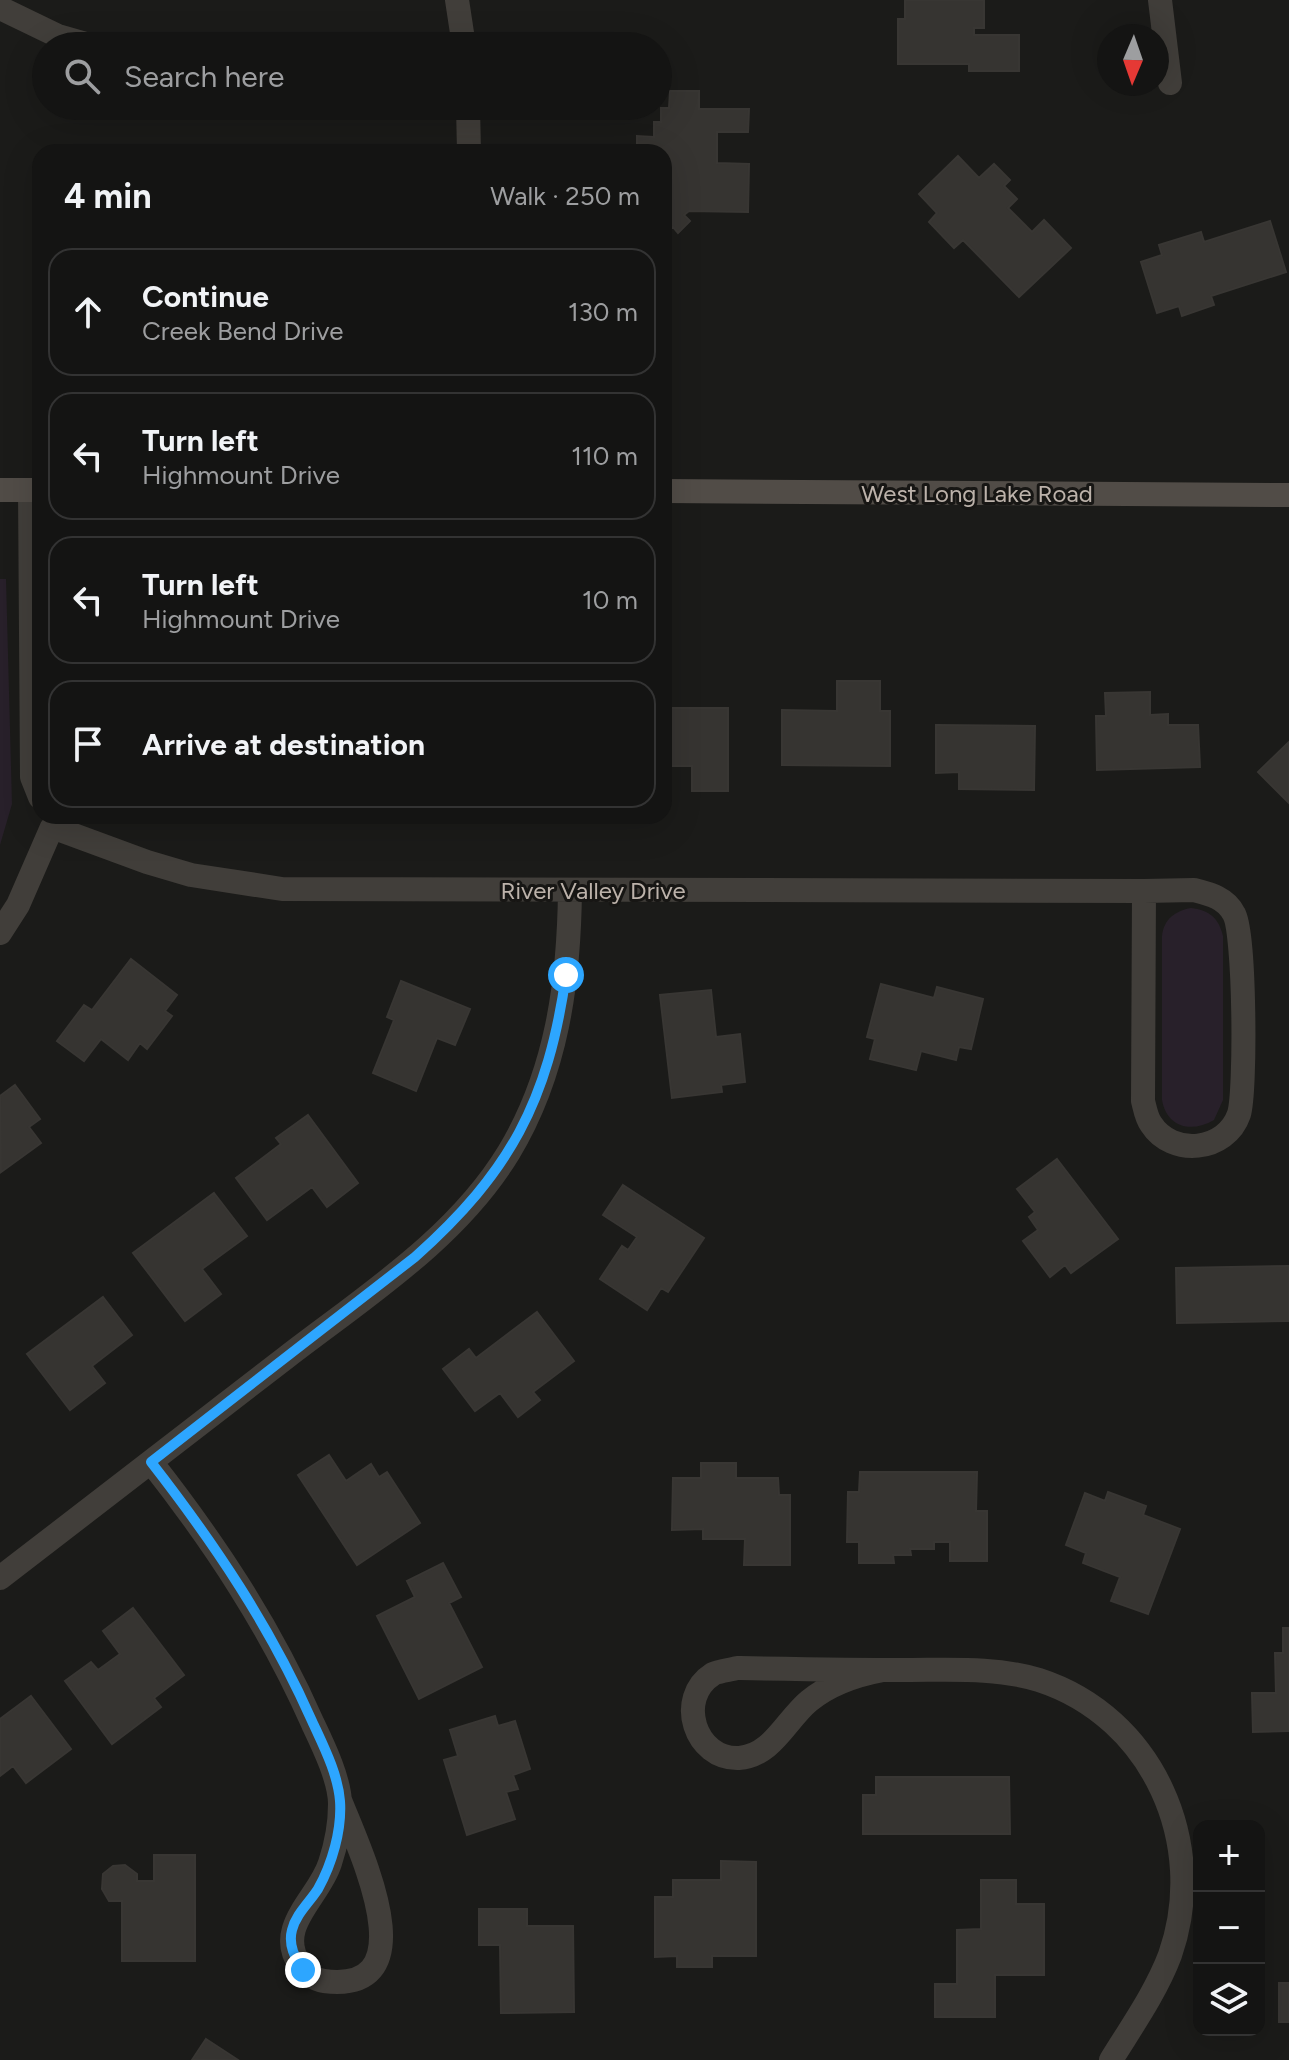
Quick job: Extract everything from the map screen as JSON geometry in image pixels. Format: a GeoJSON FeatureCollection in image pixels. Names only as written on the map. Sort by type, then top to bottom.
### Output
{"type":"FeatureCollection","features":[{"type":"Feature","properties":{"kind":"main road"},"geometry":{"type":"LineString","coordinates":[[0,490],[32,490]]}},
{"type":"Feature","properties":{"kind":"main road","name":"West Long Lake Road"},"geometry":{"type":"LineString","coordinates":[[672,491],[1289,495]]}},
{"type":"Feature","properties":{"kind":"street"},"geometry":{"type":"LineString","coordinates":[[457,0],[462,32]]}},
{"type":"Feature","properties":{"kind":"street"},"geometry":{"type":"LineString","coordinates":[[1160,0],[1170,83]]}},
{"type":"Feature","properties":{"kind":"street"},"geometry":{"type":"LineString","coordinates":[[0,8],[50,32]]}},
{"type":"Feature","properties":{"kind":"street"},"geometry":{"type":"LineString","coordinates":[[468,120],[469,144]]}},
{"type":"Feature","properties":{"kind":"street"},"geometry":{"type":"LineString","coordinates":[[0,933],[33,875],[52,824]]}},
{"type":"Feature","properties":{"kind":"street","name":"River Valley Drive"},"geometry":{"type":"LineString","coordinates":[[63,824],[147,862],[191,875],[233,883],[333,890],[1194,890],[1209,893],[1225,902],[1239,924],[1243,962],[1240,1112],[1229,1129],[1210,1144],[1185,1147],[1172,1142],[1150,1123],[1143,1101],[1144,891]]}},
{"type":"Feature","properties":{"kind":"street"},"geometry":{"type":"LineString","coordinates":[[0,1578],[390,1277],[449,1226],[480,1193],[516,1139],[548,1067],[566,975],[570,890]]}},
{"type":"Feature","properties":{"kind":"street"},"geometry":{"type":"LineString","coordinates":[[151,1462],[226,1562],[264,1623],[324,1747],[382,1925],[383,1942],[379,1958],[369,1973],[356,1980],[339,1983],[319,1981],[303,1970],[292,1953],[291,1932],[330,1865],[338,1833],[340,1800]]}},
{"type":"Feature","properties":{"kind":"street"},"geometry":{"type":"LineString","coordinates":[[883,1670],[859,1674],[823,1691],[791,1719],[766,1748],[753,1756],[723,1756],[711,1750],[696,1733],[693,1703],[698,1690],[714,1674],[737,1668],[883,1670],[1000,1672],[1040,1681],[1097,1711],[1133,1744],[1151,1766],[1177,1828],[1183,1870],[1181,1913],[1169,1955],[1150,1997],[1111,2060]]}},
{"type":"Feature","properties":{"kind":"shaded area"},"geometry":{"type":"Polygon","coordinates":[[[0,579],[6,579],[12,804],[0,845],[0,579]]]}},
{"type":"Feature","properties":{"kind":"shaded area"},"geometry":{"type":"Polygon","coordinates":[[[1191,908],[1212,916],[1223,936],[1223,1100],[1214,1120],[1189,1127],[1169,1117],[1162,1100],[1162,936],[1171,917],[1191,908]]]}},
{"type":"Feature","properties":{"kind":"building"},"geometry":{"type":"Polygon","coordinates":[[[905,0],[984,0],[984,28],[974,28],[974,35],[1019,35],[1019,71],[969,71],[969,64],[898,64],[898,19],[905,19],[905,0]]]}},
{"type":"Feature","properties":{"kind":"building"},"geometry":{"type":"Polygon","coordinates":[[[672,91],[699,91],[699,109],[749,109],[748,132],[717,132],[717,163],[749,164],[748,212],[689,211],[684,215],[690,221],[678,233],[672,228],[672,144],[637,144],[637,136],[654,137],[654,122],[672,120],[672,91]]]}},
{"type":"Feature","properties":{"kind":"building"},"geometry":{"type":"Polygon","coordinates":[[[958,156],[979,178],[994,164],[1010,180],[1004,186],[1017,199],[1008,208],[1032,232],[1044,220],[1071,248],[1019,297],[963,240],[954,248],[929,222],[937,213],[919,194],[958,156]]]}},
{"type":"Feature","properties":{"kind":"building"},"geometry":{"type":"Polygon","coordinates":[[[1270,221],[1286,272],[1211,296],[1214,305],[1182,316],[1179,306],[1157,313],[1141,262],[1162,255],[1159,245],[1201,232],[1204,242],[1270,221]]]}},
{"type":"Feature","properties":{"kind":"building"},"geometry":{"type":"Polygon","coordinates":[[[837,681],[880,681],[880,711],[890,711],[890,766],[782,765],[782,710],[837,711],[837,681]]]}},
{"type":"Feature","properties":{"kind":"building"},"geometry":{"type":"Polygon","coordinates":[[[1150,692],[1150,715],[1168,714],[1168,725],[1198,725],[1200,767],[1097,770],[1096,716],[1106,716],[1105,693],[1150,692]]]}},
{"type":"Feature","properties":{"kind":"building"},"geometry":{"type":"Polygon","coordinates":[[[672,708],[728,708],[728,791],[692,791],[692,766],[672,766],[672,708]]]}},
{"type":"Feature","properties":{"kind":"building"},"geometry":{"type":"Polygon","coordinates":[[[936,725],[1035,726],[1034,790],[959,789],[959,772],[936,773],[936,725]]]}},
{"type":"Feature","properties":{"kind":"building"},"geometry":{"type":"Polygon","coordinates":[[[1289,742],[1289,803],[1258,772],[1289,742]]]}},
{"type":"Feature","properties":{"kind":"building"},"geometry":{"type":"Polygon","coordinates":[[[131,959],[177,995],[165,1011],[172,1016],[147,1049],[140,1043],[128,1060],[101,1039],[84,1061],[57,1041],[84,1005],[92,1010],[131,959]]]}},
{"type":"Feature","properties":{"kind":"building"},"geometry":{"type":"Polygon","coordinates":[[[401,981],[470,1009],[455,1045],[437,1038],[416,1091],[373,1073],[394,1020],[387,1017],[401,981]]]}},
{"type":"Feature","properties":{"kind":"building"},"geometry":{"type":"Polygon","coordinates":[[[881,984],[934,998],[937,987],[983,999],[971,1049],[959,1047],[956,1060],[921,1051],[916,1070],[870,1059],[875,1039],[867,1037],[881,984]]]}},
{"type":"Feature","properties":{"kind":"building"},"geometry":{"type":"Polygon","coordinates":[[[711,990],[716,1037],[740,1034],[745,1082],[721,1085],[722,1092],[672,1098],[660,995],[711,990]]]}},
{"type":"Feature","properties":{"kind":"building"},"geometry":{"type":"Polygon","coordinates":[[[15,1085],[40,1119],[29,1127],[41,1143],[1,1172],[0,1096],[15,1085]]]}},
{"type":"Feature","properties":{"kind":"building"},"geometry":{"type":"Polygon","coordinates":[[[308,1115],[358,1183],[327,1207],[312,1187],[267,1220],[236,1178],[281,1144],[276,1138],[308,1115]]]}},
{"type":"Feature","properties":{"kind":"building"},"geometry":{"type":"Polygon","coordinates":[[[1057,1159],[1118,1239],[1071,1273],[1065,1265],[1050,1277],[1023,1241],[1038,1230],[1029,1217],[1035,1212],[1017,1189],[1057,1159]]]}},
{"type":"Feature","properties":{"kind":"building"},"geometry":{"type":"Polygon","coordinates":[[[623,1185],[704,1238],[668,1292],[661,1288],[647,1310],[600,1279],[622,1246],[628,1250],[637,1237],[603,1215],[623,1185]]]}},
{"type":"Feature","properties":{"kind":"building"},"geometry":{"type":"Polygon","coordinates":[[[214,1193],[247,1236],[202,1269],[221,1294],[185,1321],[133,1253],[214,1193]]]}},
{"type":"Feature","properties":{"kind":"building"},"geometry":{"type":"Polygon","coordinates":[[[1289,1266],[1289,1321],[1177,1323],[1176,1268],[1289,1266]]]}},
{"type":"Feature","properties":{"kind":"building"},"geometry":{"type":"Polygon","coordinates":[[[103,1297],[132,1335],[92,1366],[105,1383],[70,1410],[27,1354],[103,1297]]]}},
{"type":"Feature","properties":{"kind":"building"},"geometry":{"type":"Polygon","coordinates":[[[537,1312],[574,1361],[533,1392],[540,1400],[518,1417],[500,1393],[475,1411],[443,1369],[469,1349],[476,1358],[537,1312]]]}},
{"type":"Feature","properties":{"kind":"building"},"geometry":{"type":"Polygon","coordinates":[[[329,1455],[346,1481],[371,1464],[379,1477],[387,1472],[420,1523],[357,1565],[298,1475],[329,1455]]]}},
{"type":"Feature","properties":{"kind":"building"},"geometry":{"type":"Polygon","coordinates":[[[701,1463],[736,1463],[736,1478],[778,1478],[779,1495],[790,1495],[790,1565],[744,1565],[745,1539],[703,1539],[703,1529],[672,1530],[673,1478],[701,1478],[701,1463]]]}},
{"type":"Feature","properties":{"kind":"building"},"geometry":{"type":"Polygon","coordinates":[[[860,1472],[977,1472],[976,1511],[987,1511],[987,1561],[950,1561],[950,1542],[934,1542],[934,1549],[910,1549],[911,1555],[893,1555],[894,1563],[859,1563],[859,1542],[847,1542],[848,1492],[859,1492],[860,1472]]]}},
{"type":"Feature","properties":{"kind":"building"},"geometry":{"type":"Polygon","coordinates":[[[1108,1492],[1146,1506],[1143,1515],[1180,1529],[1148,1614],[1111,1601],[1120,1577],[1083,1563],[1086,1553],[1066,1545],[1085,1493],[1105,1501],[1108,1492]]]}},
{"type":"Feature","properties":{"kind":"building"},"geometry":{"type":"Polygon","coordinates":[[[443,1563],[461,1597],[449,1603],[482,1667],[419,1699],[377,1616],[415,1597],[407,1581],[443,1563]]]}},
{"type":"Feature","properties":{"kind":"building"},"geometry":{"type":"Polygon","coordinates":[[[133,1608],[184,1675],[154,1698],[161,1707],[112,1744],[65,1681],[91,1662],[98,1670],[120,1654],[103,1631],[133,1608]]]}},
{"type":"Feature","properties":{"kind":"building"},"geometry":{"type":"Polygon","coordinates":[[[1283,1628],[1289,1628],[1289,1731],[1253,1732],[1252,1693],[1276,1693],[1275,1653],[1283,1653],[1283,1628]]]}},
{"type":"Feature","properties":{"kind":"building"},"geometry":{"type":"Polygon","coordinates":[[[31,1696],[71,1749],[26,1783],[13,1766],[0,1776],[0,1719],[31,1696]]]}},
{"type":"Feature","properties":{"kind":"building"},"geometry":{"type":"Polygon","coordinates":[[[495,1716],[498,1726],[515,1721],[530,1769],[513,1775],[518,1789],[506,1792],[515,1819],[467,1835],[444,1760],[458,1756],[450,1730],[495,1716]]]}},
{"type":"Feature","properties":{"kind":"building"},"geometry":{"type":"Polygon","coordinates":[[[876,1777],[1009,1777],[1010,1834],[863,1834],[863,1795],[876,1795],[876,1777]]]}},
{"type":"Feature","properties":{"kind":"building"},"geometry":{"type":"Polygon","coordinates":[[[154,1855],[195,1855],[195,1961],[122,1961],[122,1901],[109,1901],[102,1889],[103,1874],[113,1866],[125,1865],[137,1874],[137,1881],[154,1881],[154,1855]]]}},
{"type":"Feature","properties":{"kind":"building"},"geometry":{"type":"Polygon","coordinates":[[[721,1861],[756,1862],[756,1956],[712,1956],[712,1967],[677,1967],[677,1956],[655,1957],[655,1897],[673,1897],[673,1880],[721,1880],[721,1861]]]}},
{"type":"Feature","properties":{"kind":"building"},"geometry":{"type":"Polygon","coordinates":[[[981,1880],[1016,1880],[1016,1904],[1044,1904],[1044,1975],[995,1975],[995,2017],[935,2017],[935,1984],[957,1984],[957,1930],[981,1929],[981,1880]]]}},
{"type":"Feature","properties":{"kind":"building"},"geometry":{"type":"Polygon","coordinates":[[[479,1909],[527,1909],[527,1926],[573,1926],[574,2012],[501,2013],[500,1945],[479,1945],[479,1909]]]}},
{"type":"Feature","properties":{"kind":"building"},"geometry":{"type":"Polygon","coordinates":[[[1279,1983],[1289,1983],[1289,2022],[1279,2022],[1279,1983]]]}},
{"type":"Feature","properties":{"kind":"building"},"geometry":{"type":"Polygon","coordinates":[[[206,2039],[238,2060],[192,2060],[206,2039]]]}},
{"type":"Feature","properties":{"kind":"route"},"geometry":{"type":"LineString","coordinates":[[303,1970],[292,1953],[291,1932],[330,1865],[338,1833],[340,1800],[334,1777],[324,1747],[264,1623],[226,1562],[151,1462],[415,1257],[480,1193],[508,1153],[531,1111],[548,1067],[566,975]]}}]}
